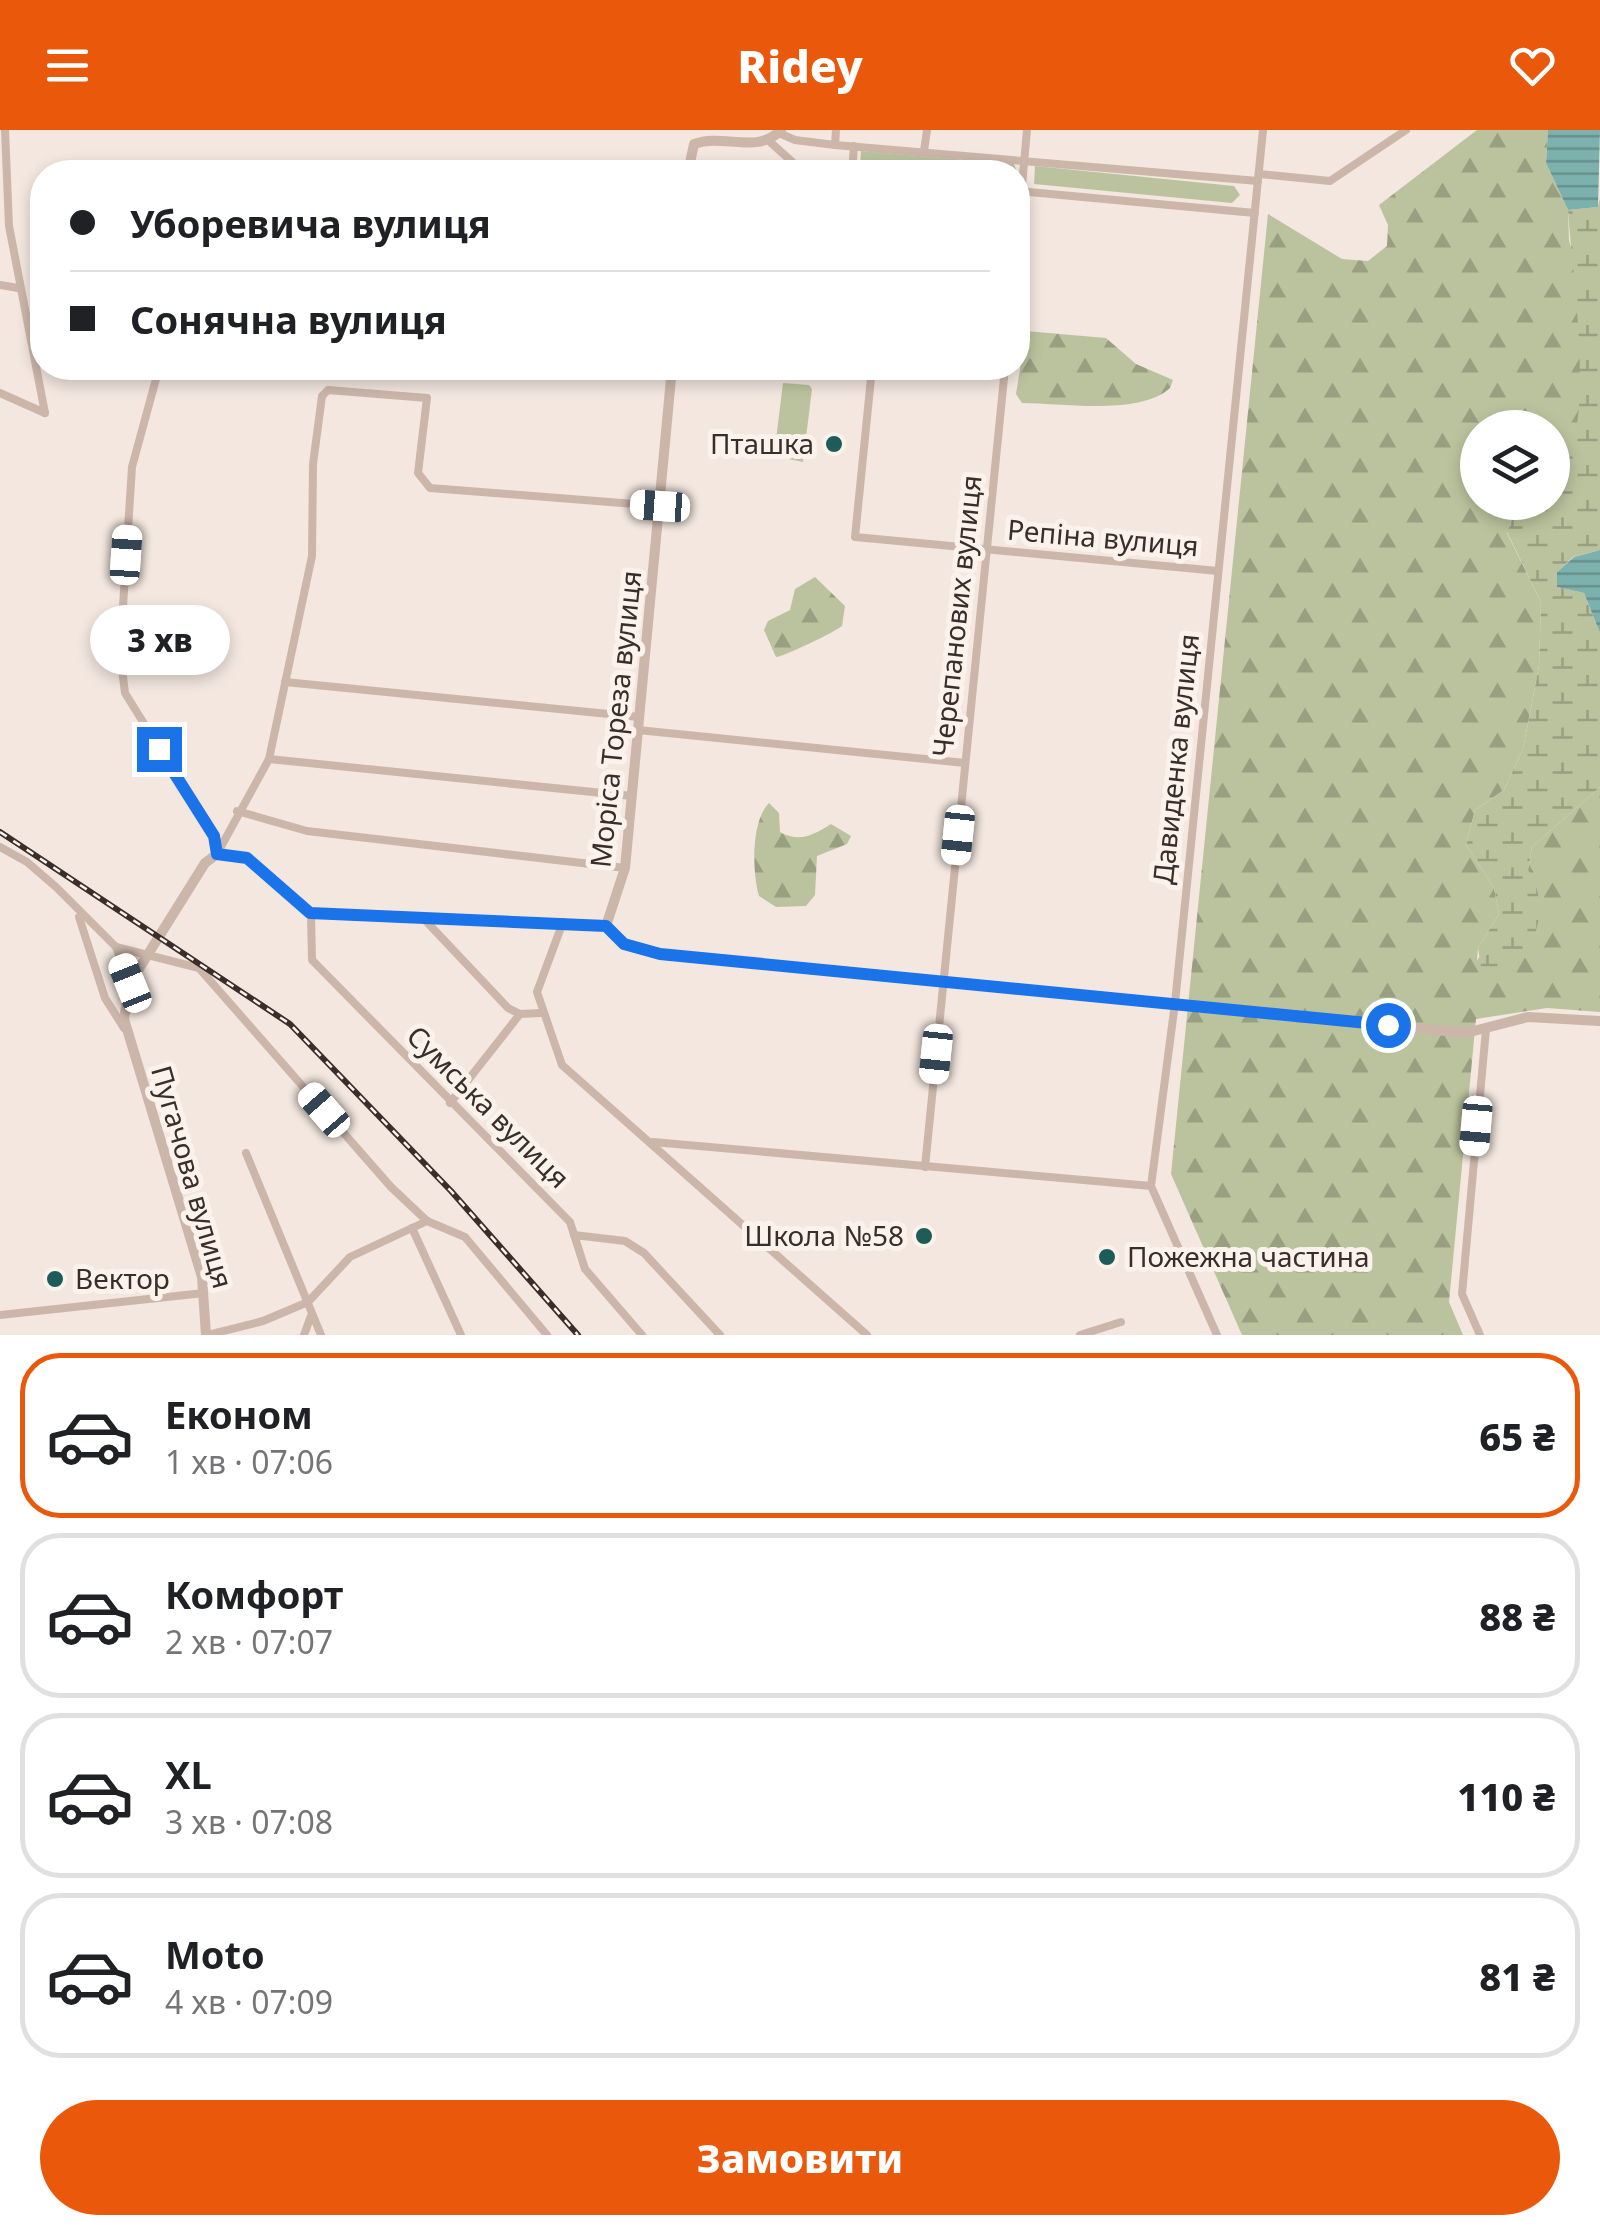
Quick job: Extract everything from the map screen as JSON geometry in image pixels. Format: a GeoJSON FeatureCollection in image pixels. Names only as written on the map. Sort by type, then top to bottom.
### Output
{"type":"FeatureCollection","features":[{"type":"Feature","properties":{"kind":"street"},"geometry":{"type":"LineString","coordinates":[[5,130],[9,226],[30,344]]}},
{"type":"Feature","properties":{"kind":"street"},"geometry":{"type":"LineString","coordinates":[[835,145],[836,130]]}},
{"type":"Feature","properties":{"kind":"street"},"geometry":{"type":"LineString","coordinates":[[924,152],[926,130]]}},
{"type":"Feature","properties":{"kind":"street"},"geometry":{"type":"LineString","coordinates":[[1024,158],[1027,130]]}},
{"type":"Feature","properties":{"kind":"street","name":"Давиденка вулиця"},"geometry":{"type":"LineString","coordinates":[[1151,1186],[1174,1003],[1263,130]]}},
{"type":"Feature","properties":{"kind":"street"},"geometry":{"type":"LineString","coordinates":[[691,160],[694,144],[768,142],[780,131],[794,140],[835,145],[1330,181],[1406,130]]}},
{"type":"Feature","properties":{"kind":"street"},"geometry":{"type":"LineString","coordinates":[[768,142],[789,160]]}},
{"type":"Feature","properties":{"kind":"street"},"geometry":{"type":"LineString","coordinates":[[853,160],[854,146]]}},
{"type":"Feature","properties":{"kind":"street"},"geometry":{"type":"LineString","coordinates":[[1030,192],[1255,213]]}},
{"type":"Feature","properties":{"kind":"street"},"geometry":{"type":"LineString","coordinates":[[0,285],[18,288]]}},
{"type":"Feature","properties":{"kind":"street"},"geometry":{"type":"LineString","coordinates":[[0,394],[45,413],[38,380]]}},
{"type":"Feature","properties":{"kind":"street"},"geometry":{"type":"LineString","coordinates":[[156,380],[132,466],[120,653],[125,692],[214,836],[217,854]]}},
{"type":"Feature","properties":{"kind":"street","name":"Моріса Тореза вулиця"},"geometry":{"type":"LineString","coordinates":[[606,926],[619,895],[624,868],[671,380]]}},
{"type":"Feature","properties":{"kind":"street","name":"Репiна вулиця"},"geometry":{"type":"LineString","coordinates":[[871,380],[855,537],[1218,571]]}},
{"type":"Feature","properties":{"kind":"street","name":"Черепанових вулиця"},"geometry":{"type":"LineString","coordinates":[[925,1167],[1003,380]]}},
{"type":"Feature","properties":{"kind":"street"},"geometry":{"type":"LineString","coordinates":[[217,854],[237,811],[269,759],[312,556],[313,464],[322,396],[336,388],[427,398],[418,473],[430,488],[660,506]]}},
{"type":"Feature","properties":{"kind":"street"},"geometry":{"type":"LineString","coordinates":[[285,682],[639,718]]}},
{"type":"Feature","properties":{"kind":"street"},"geometry":{"type":"LineString","coordinates":[[638,730],[965,763]]}},
{"type":"Feature","properties":{"kind":"street"},"geometry":{"type":"LineString","coordinates":[[269,759],[632,796]]}},
{"type":"Feature","properties":{"kind":"street"},"geometry":{"type":"LineString","coordinates":[[237,811],[306,831],[624,868]]}},
{"type":"Feature","properties":{"kind":"street"},"geometry":{"type":"LineString","coordinates":[[0,847],[42,874],[116,948],[144,958],[199,968],[391,1188],[427,1221],[464,1237],[547,1335]]}},
{"type":"Feature","properties":{"kind":"street"},"geometry":{"type":"LineString","coordinates":[[217,854],[247,858],[310,913],[606,926],[624,944],[660,954],[1466,1033],[1528,1017],[1600,1021]]}},
{"type":"Feature","properties":{"kind":"street","name":"Пугачова вулиця"},"geometry":{"type":"LineString","coordinates":[[126,1032],[130,983],[205,863],[217,854]]}},
{"type":"Feature","properties":{"kind":"street","name":"Сумська вулиця"},"geometry":{"type":"LineString","coordinates":[[310,913],[312,960],[570,1222],[586,1269],[642,1335]]}},
{"type":"Feature","properties":{"kind":"street","name":"Пугачова вулиця"},"geometry":{"type":"LineString","coordinates":[[78,914],[105,998],[126,1032],[205,1292],[207,1335]]}},
{"type":"Feature","properties":{"kind":"street"},"geometry":{"type":"LineString","coordinates":[[424,919],[508,1008],[520,1014],[541,1013]]}},
{"type":"Feature","properties":{"kind":"street"},"geometry":{"type":"LineString","coordinates":[[563,922],[537,992],[541,1013],[562,1065],[867,1335]]}},
{"type":"Feature","properties":{"kind":"street"},"geometry":{"type":"LineString","coordinates":[[116,948],[130,983]]}},
{"type":"Feature","properties":{"kind":"street"},"geometry":{"type":"LineString","coordinates":[[450,1103],[520,1014]]}},
{"type":"Feature","properties":{"kind":"street"},"geometry":{"type":"LineString","coordinates":[[1480,1335],[1462,1294],[1486,1029]]}},
{"type":"Feature","properties":{"kind":"street"},"geometry":{"type":"LineString","coordinates":[[652,1142],[1151,1186],[1217,1335]]}},
{"type":"Feature","properties":{"kind":"street"},"geometry":{"type":"LineString","coordinates":[[246,1154],[321,1335]]}},
{"type":"Feature","properties":{"kind":"street"},"geometry":{"type":"LineString","coordinates":[[207,1335],[263,1321],[308,1302],[350,1256],[427,1221]]}},
{"type":"Feature","properties":{"kind":"street"},"geometry":{"type":"LineString","coordinates":[[412,1228],[461,1335]]}},
{"type":"Feature","properties":{"kind":"street"},"geometry":{"type":"LineString","coordinates":[[574,1235],[625,1241],[644,1253],[720,1335]]}},
{"type":"Feature","properties":{"kind":"street"},"geometry":{"type":"LineString","coordinates":[[0,1315],[205,1292]]}},
{"type":"Feature","properties":{"kind":"street"},"geometry":{"type":"LineString","coordinates":[[304,1335],[311,1315]]}},
{"type":"Feature","properties":{"kind":"street"},"geometry":{"type":"LineString","coordinates":[[1080,1335],[1121,1322]]}},
{"type":"Feature","properties":{"kind":"green space"},"geometry":{"type":"Polygon","coordinates":[[[1477,130],[1548,130],[1546,163],[1568,210],[1569,240],[1586,302],[1594,388],[1589,443],[1570,465],[1570,410],[1460,410],[1460,520],[1512,520],[1507,533],[1541,602],[1539,666],[1523,749],[1504,790],[1475,810],[1466,845],[1494,888],[1499,914],[1478,948],[1477,961],[1528,870],[1532,847],[1600,787],[1600,1012],[1547,1008],[1476,1019],[1449,1302],[1463,1335],[1242,1335],[1171,1174],[1268,214],[1342,259],[1368,261],[1387,246],[1388,225],[1379,205],[1477,130]]]}},
{"type":"Feature","properties":{"kind":"green space"},"geometry":{"type":"Polygon","coordinates":[[[861,151],[967,160],[860,160],[861,151]]]}},
{"type":"Feature","properties":{"kind":"green space"},"geometry":{"type":"Polygon","coordinates":[[[1035,166],[1234,186],[1240,195],[1232,203],[1034,184],[1035,166]]]}},
{"type":"Feature","properties":{"kind":"green space"},"geometry":{"type":"Polygon","coordinates":[[[1600,198],[1600,550],[1573,557],[1557,572],[1557,587],[1584,593],[1600,633],[1600,787],[1532,847],[1528,870],[1539,903],[1534,936],[1514,964],[1483,979],[1478,948],[1499,914],[1494,888],[1466,845],[1475,810],[1504,790],[1523,749],[1539,666],[1541,602],[1507,532],[1512,520],[1570,520],[1570,453],[1576,433],[1580,357],[1568,210],[1598,207],[1600,198]]]}},
{"type":"Feature","properties":{"kind":"green space"},"geometry":{"type":"Polygon","coordinates":[[[1030,331],[1106,338],[1136,364],[1173,380],[1170,388],[1157,397],[1120,405],[1022,403],[1016,394],[1018,380],[1030,380],[1030,331]]]}},
{"type":"Feature","properties":{"kind":"green space"},"geometry":{"type":"Polygon","coordinates":[[[783,383],[809,385],[812,389],[803,462],[774,456],[783,383]]]}},
{"type":"Feature","properties":{"kind":"green space"},"geometry":{"type":"Polygon","coordinates":[[[815,577],[845,606],[842,626],[776,657],[764,630],[768,621],[790,610],[795,589],[815,577]]]}},
{"type":"Feature","properties":{"kind":"green space"},"geometry":{"type":"Polygon","coordinates":[[[769,803],[779,813],[780,832],[787,835],[806,836],[831,824],[851,836],[847,844],[817,856],[815,895],[806,906],[776,907],[759,896],[755,847],[759,822],[769,803]]]}},
{"type":"Feature","properties":{"kind":"water"},"geometry":{"type":"Polygon","coordinates":[[[1548,130],[1600,130],[1598,207],[1568,210],[1546,163],[1548,130]]]}},
{"type":"Feature","properties":{"kind":"water"},"geometry":{"type":"Polygon","coordinates":[[[1600,550],[1600,633],[1584,593],[1557,587],[1557,572],[1574,557],[1600,550]]]}},
{"type":"Feature","properties":{"kind":"railway"},"geometry":{"type":"LineString","coordinates":[[0,832],[290,1024],[451,1191],[578,1335]]}},
{"type":"Feature","properties":{"kind":"place","name":"Пташка"},"geometry":{"type":"Point","coordinates":[834,444]}},
{"type":"Feature","properties":{"kind":"place","name":"Школа №58"},"geometry":{"type":"Point","coordinates":[924,1236]}},
{"type":"Feature","properties":{"kind":"place","name":"Пожежна частина"},"geometry":{"type":"Point","coordinates":[1107,1257]}},
{"type":"Feature","properties":{"kind":"place","name":"Вектор"},"geometry":{"type":"Point","coordinates":[55,1279]}},
{"type":"Feature","properties":{"kind":"route"},"geometry":{"type":"LineString","coordinates":[[159,749],[214,836],[217,854],[247,858],[310,913],[606,926],[624,944],[660,954],[1388,1025]]}}]}
